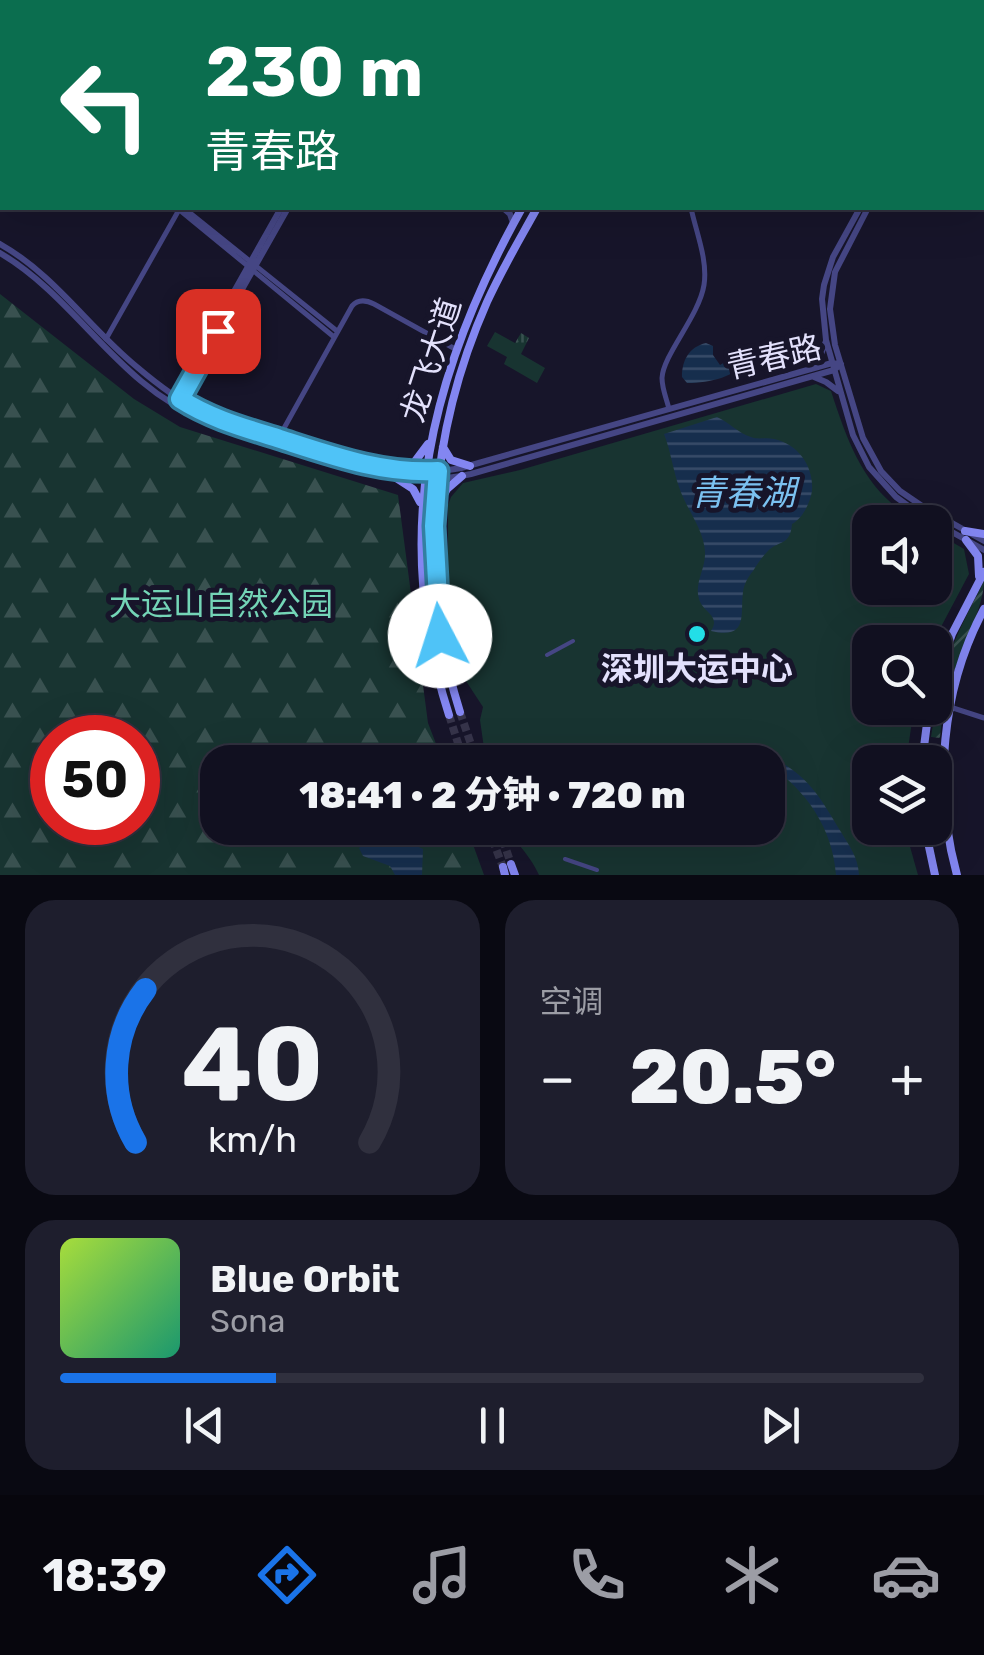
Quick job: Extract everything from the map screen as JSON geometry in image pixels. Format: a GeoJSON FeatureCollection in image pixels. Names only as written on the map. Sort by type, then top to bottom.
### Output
{"type":"FeatureCollection","features":[{"type":"Feature","properties":{"kind":"main road","name":"龙飞大道"},"geometry":{"type":"LineString","coordinates":[[448,715],[424,613],[425,476],[440,398],[457,350],[483,283],[521,210]]}},
{"type":"Feature","properties":{"kind":"main road","name":"龙飞大道"},"geometry":{"type":"LineString","coordinates":[[460,712],[440,636],[434,557],[434,513],[442,445],[486,304],[536,210]]}},
{"type":"Feature","properties":{"kind":"main road"},"geometry":{"type":"LineString","coordinates":[[422,507],[414,488],[397,474],[418,460],[432,436]]}},
{"type":"Feature","properties":{"kind":"main road"},"geometry":{"type":"LineString","coordinates":[[442,445],[451,460],[470,466]]}},
{"type":"Feature","properties":{"kind":"main road"},"geometry":{"type":"LineString","coordinates":[[434,513],[447,489],[462,476]]}},
{"type":"Feature","properties":{"kind":"main road"},"geometry":{"type":"LineString","coordinates":[[966,536],[984,538]]}},
{"type":"Feature","properties":{"kind":"main road"},"geometry":{"type":"LineString","coordinates":[[966,536],[978,556],[977,585]]}},
{"type":"Feature","properties":{"kind":"main road"},"geometry":{"type":"LineString","coordinates":[[952,634],[984,572]]}},
{"type":"Feature","properties":{"kind":"main road"},"geometry":{"type":"LineString","coordinates":[[952,698],[960,664],[984,609]]}},
{"type":"Feature","properties":{"kind":"main road"},"geometry":{"type":"LineString","coordinates":[[948,725],[944,789],[948,836],[957,875]]}},
{"type":"Feature","properties":{"kind":"main road"},"geometry":{"type":"LineString","coordinates":[[929,845],[935,875]]}},
{"type":"Feature","properties":{"kind":"main road"},"geometry":{"type":"LineString","coordinates":[[506,869],[515,875]]}},
{"type":"Feature","properties":{"kind":"street"},"geometry":{"type":"LineString","coordinates":[[106,339],[178,210]]}},
{"type":"Feature","properties":{"kind":"street"},"geometry":{"type":"LineString","coordinates":[[183,210],[336,334]]}},
{"type":"Feature","properties":{"kind":"street"},"geometry":{"type":"LineString","coordinates":[[175,401],[284,210]]}},
{"type":"Feature","properties":{"kind":"street"},"geometry":{"type":"LineString","coordinates":[[505,210],[513,224]]}},
{"type":"Feature","properties":{"kind":"street"},"geometry":{"type":"LineString","coordinates":[[669,409],[664,368],[694,314],[704,285],[703,259],[691,210]]}},
{"type":"Feature","properties":{"kind":"street"},"geometry":{"type":"LineString","coordinates":[[863,210],[839,245],[822,299],[826,340],[835,366],[862,438],[881,471],[912,500],[984,550]]}},
{"type":"Feature","properties":{"kind":"street"},"geometry":{"type":"LineString","coordinates":[[863,210],[832,283],[830,322],[841,396],[858,448],[878,479],[908,506],[966,536]]}},
{"type":"Feature","properties":{"kind":"street","name":"青春路"},"geometry":{"type":"LineString","coordinates":[[0,244],[40,272],[136,367],[205,423],[360,472],[462,476],[835,366]]}},
{"type":"Feature","properties":{"kind":"street","name":"青春路"},"geometry":{"type":"LineString","coordinates":[[0,253],[46,286],[109,354],[146,386],[215,418],[397,474]]}},
{"type":"Feature","properties":{"kind":"street"},"geometry":{"type":"LineString","coordinates":[[278,438],[358,301],[365,300],[457,350]]}},
{"type":"Feature","properties":{"kind":"street"},"geometry":{"type":"LineString","coordinates":[[826,340],[810,374],[831,384],[841,396]]}},
{"type":"Feature","properties":{"kind":"street","name":"青春路"},"geometry":{"type":"LineString","coordinates":[[438,475],[669,409],[810,374]]}},
{"type":"Feature","properties":{"kind":"street"},"geometry":{"type":"LineString","coordinates":[[547,655],[574,640]]}},
{"type":"Feature","properties":{"kind":"street"},"geometry":{"type":"LineString","coordinates":[[952,708],[984,718]]}},
{"type":"Feature","properties":{"kind":"street"},"geometry":{"type":"LineString","coordinates":[[565,860],[597,870]]}},
{"type":"Feature","properties":{"kind":"green space","name":"大运山自然公园"},"geometry":{"type":"Polygon","coordinates":[[[0,294],[134,399],[180,427],[398,495],[428,723],[436,745],[200,745],[200,845],[473,845],[484,875],[0,875],[0,294]]]}},
{"type":"Feature","properties":{"kind":"green space"},"geometry":{"type":"Polygon","coordinates":[[[495,332],[515,343],[521,333],[529,338],[521,354],[545,368],[537,383],[504,364],[507,357],[487,346],[495,332]]]}},
{"type":"Feature","properties":{"kind":"green space","name":"深圳大运中心"},"geometry":{"type":"Polygon","coordinates":[[[816,384],[831,391],[861,466],[894,505],[852,505],[852,605],[952,605],[952,542],[964,549],[969,574],[942,625],[852,625],[852,725],[911,725],[909,745],[852,745],[852,845],[910,845],[918,875],[539,875],[519,845],[785,845],[785,745],[484,745],[480,720],[483,707],[462,675],[457,652],[448,580],[448,505],[463,483],[816,384]]]}},
{"type":"Feature","properties":{"kind":"green space"},"geometry":{"type":"Polygon","coordinates":[[[984,581],[977,615],[952,677],[952,649],[984,581]]]}},
{"type":"Feature","properties":{"kind":"green space"},"geometry":{"type":"Polygon","coordinates":[[[933,725],[942,725],[940,738],[931,737],[933,725]]]}},
{"type":"Feature","properties":{"kind":"water"},"geometry":{"type":"Polygon","coordinates":[[[706,343],[713,346],[713,355],[720,365],[737,355],[743,345],[751,358],[722,378],[687,383],[682,377],[685,360],[691,351],[706,343]]]}},
{"type":"Feature","properties":{"kind":"water","name":"青春湖"},"geometry":{"type":"Polygon","coordinates":[[[717,417],[746,435],[790,446],[803,458],[812,482],[808,505],[792,524],[789,536],[767,552],[746,581],[740,623],[732,632],[723,633],[711,631],[713,618],[699,599],[704,544],[679,487],[664,434],[717,417]]]}},
{"type":"Feature","properties":{"kind":"water"},"geometry":{"type":"Polygon","coordinates":[[[785,765],[818,796],[853,852],[859,875],[836,875],[823,826],[785,778],[785,765]]]}},
{"type":"Feature","properties":{"kind":"water"},"geometry":{"type":"Polygon","coordinates":[[[414,845],[423,849],[422,875],[395,875],[390,866],[363,856],[359,848],[414,845]]]}},
{"type":"Feature","properties":{"kind":"tunnel"},"geometry":{"type":"LineString","coordinates":[[460,712],[471,745]]}},
{"type":"Feature","properties":{"kind":"tunnel"},"geometry":{"type":"LineString","coordinates":[[449,715],[459,745]]}},
{"type":"Feature","properties":{"kind":"tunnel"},"geometry":{"type":"LineString","coordinates":[[495,845],[503,867]]}},
{"type":"Feature","properties":{"kind":"tunnel"},"geometry":{"type":"LineString","coordinates":[[505,845],[511,864]]}},
{"type":"Feature","properties":{"kind":"place","name":"深圳大运中心"},"geometry":{"type":"Point","coordinates":[697,634]}},
{"type":"Feature","properties":{"kind":"route"},"geometry":{"type":"LineString","coordinates":[[218,331],[180,399],[192,407],[227,423],[368,466],[438,471],[434,557],[440,636]]}}]}
